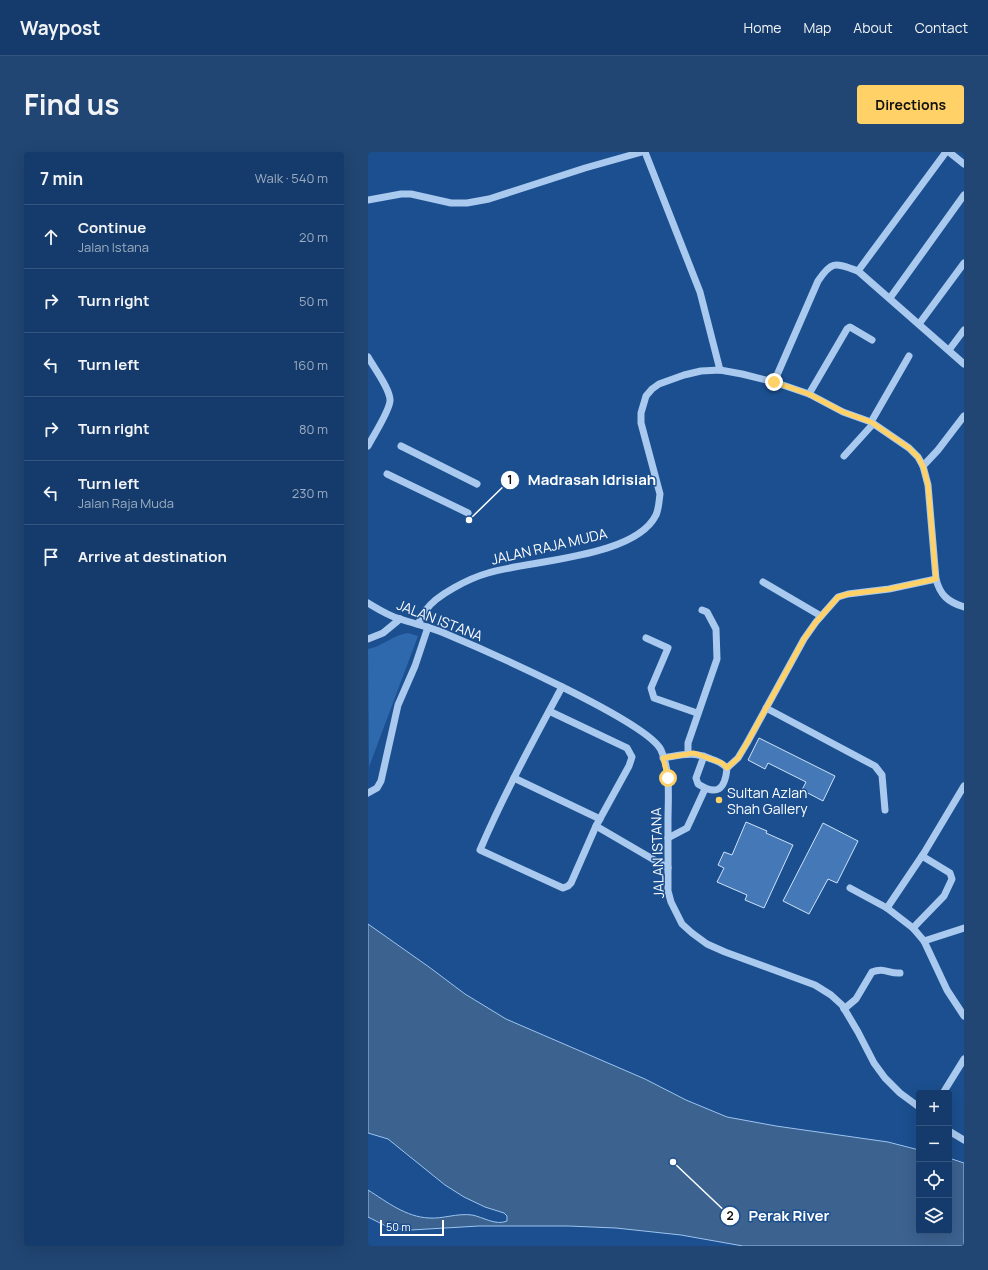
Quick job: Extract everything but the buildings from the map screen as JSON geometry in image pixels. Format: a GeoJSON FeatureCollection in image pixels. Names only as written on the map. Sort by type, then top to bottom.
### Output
{"type":"FeatureCollection","features":[{"type":"Feature","properties":{"kind":"street"},"geometry":{"type":"LineString","coordinates":[[368,200],[401,194],[411,194],[451,203],[467,204],[489,199],[585,168],[642,152]]}},
{"type":"Feature","properties":{"kind":"street"},"geometry":{"type":"LineString","coordinates":[[646,152],[700,292],[720,370]]}},
{"type":"Feature","properties":{"kind":"street"},"geometry":{"type":"LineString","coordinates":[[858,271],[946,152]]}},
{"type":"Feature","properties":{"kind":"street"},"geometry":{"type":"LineString","coordinates":[[949,152],[964,164]]}},
{"type":"Feature","properties":{"kind":"street"},"geometry":{"type":"LineString","coordinates":[[890,298],[964,195]]}},
{"type":"Feature","properties":{"kind":"street"},"geometry":{"type":"LineString","coordinates":[[919,324],[964,263]]}},
{"type":"Feature","properties":{"kind":"street"},"geometry":{"type":"LineString","coordinates":[[774,382],[818,281],[826,269],[833,265],[841,265],[858,271],[964,364]]}},
{"type":"Feature","properties":{"kind":"street"},"geometry":{"type":"LineString","coordinates":[[809,394],[847,328],[850,327],[872,340]]}},
{"type":"Feature","properties":{"kind":"street"},"geometry":{"type":"LineString","coordinates":[[949,350],[964,330]]}},
{"type":"Feature","properties":{"kind":"street"},"geometry":{"type":"LineString","coordinates":[[844,456],[872,423],[909,356]]}},
{"type":"Feature","properties":{"kind":"street"},"geometry":{"type":"LineString","coordinates":[[368,357],[389,395],[390,402],[368,446]]}},
{"type":"Feature","properties":{"kind":"street","name":"JALAN RAJA MUDA"},"geometry":{"type":"LineString","coordinates":[[418,624],[426,610],[439,598],[466,582],[488,573],[601,550],[630,539],[642,531],[656,515],[660,494],[641,423],[641,413],[646,396],[652,389],[670,380],[701,371],[720,370],[749,375],[809,394],[843,412],[872,423],[909,448],[918,457],[923,466],[928,485],[936,579],[939,589],[954,604],[964,606]]}},
{"type":"Feature","properties":{"kind":"street"},"geometry":{"type":"LineString","coordinates":[[923,466],[938,450],[964,416]]}},
{"type":"Feature","properties":{"kind":"street"},"geometry":{"type":"LineString","coordinates":[[401,446],[477,484]]}},
{"type":"Feature","properties":{"kind":"street"},"geometry":{"type":"LineString","coordinates":[[387,474],[468,513]]}},
{"type":"Feature","properties":{"kind":"street"},"geometry":{"type":"LineString","coordinates":[[704,756],[696,778],[698,784],[705,789],[715,791],[721,787],[726,776],[727,768],[741,753],[804,639],[821,616],[838,597],[848,594],[889,589],[936,579]]}},
{"type":"Feature","properties":{"kind":"street"},"geometry":{"type":"LineString","coordinates":[[762,582],[821,616]]}},
{"type":"Feature","properties":{"kind":"street","name":"JALAN ISTANA"},"geometry":{"type":"LineString","coordinates":[[368,603],[400,619],[428,627],[487,652],[562,687],[616,715],[651,738],[660,749],[668,778],[668,891],[671,902],[682,924],[708,944],[725,952],[816,986],[831,995],[842,1005],[874,1063],[885,1078],[900,1093],[916,1105]]}},
{"type":"Feature","properties":{"kind":"street"},"geometry":{"type":"LineString","coordinates":[[688,754],[688,743],[697,713],[717,658],[716,629],[707,612],[702,610]]}},
{"type":"Feature","properties":{"kind":"street"},"geometry":{"type":"LineString","coordinates":[[368,640],[383,633],[400,619]]}},
{"type":"Feature","properties":{"kind":"street"},"geometry":{"type":"LineString","coordinates":[[368,793],[378,788],[381,780],[398,705],[415,666],[428,627]]}},
{"type":"Feature","properties":{"kind":"street"},"geometry":{"type":"LineString","coordinates":[[646,638],[668,648],[651,688],[654,698],[697,713]]}},
{"type":"Feature","properties":{"kind":"street"},"geometry":{"type":"LineString","coordinates":[[549,710],[627,748],[632,757],[629,766],[598,822],[571,883],[563,888],[480,850],[514,778],[549,710],[562,687]]}},
{"type":"Feature","properties":{"kind":"street"},"geometry":{"type":"LineString","coordinates":[[766,708],[875,766],[882,776],[885,810]]}},
{"type":"Feature","properties":{"kind":"street"},"geometry":{"type":"LineString","coordinates":[[663,758],[694,753],[722,763],[727,768]]}},
{"type":"Feature","properties":{"kind":"street"},"geometry":{"type":"LineString","coordinates":[[514,778],[598,822],[668,868]]}},
{"type":"Feature","properties":{"kind":"street"},"geometry":{"type":"LineString","coordinates":[[887,908],[922,856],[964,786]]}},
{"type":"Feature","properties":{"kind":"street"},"geometry":{"type":"LineString","coordinates":[[668,838],[687,828],[705,789]]}},
{"type":"Feature","properties":{"kind":"street"},"geometry":{"type":"LineString","coordinates":[[913,928],[944,896],[952,879],[950,873],[922,856]]}},
{"type":"Feature","properties":{"kind":"street"},"geometry":{"type":"LineString","coordinates":[[850,888],[887,908],[913,928],[924,942],[947,990],[964,1016]]}},
{"type":"Feature","properties":{"kind":"street"},"geometry":{"type":"LineString","coordinates":[[924,942],[964,928]]}},
{"type":"Feature","properties":{"kind":"street"},"geometry":{"type":"LineString","coordinates":[[844,1009],[856,999],[872,972],[883,970],[900,973]]}},
{"type":"Feature","properties":{"kind":"street"},"geometry":{"type":"LineString","coordinates":[[945,1090],[964,1059]]}},
{"type":"Feature","properties":{"kind":"street"},"geometry":{"type":"LineString","coordinates":[[952,1133],[964,1140]]}},
{"type":"Feature","properties":{"kind":"shaded area"},"geometry":{"type":"Polygon","coordinates":[[[408,633],[418,636],[369,767],[368,649],[408,633]]]}},
{"type":"Feature","properties":{"kind":"shaded area"},"geometry":{"type":"Polygon","coordinates":[[[368,924],[465,994],[506,1019],[645,1079],[686,1100],[727,1117],[776,1126],[888,1142],[916,1149],[916,1234],[952,1234],[952,1159],[964,1163],[964,1246],[743,1246],[681,1235],[616,1228],[568,1226],[479,1226],[411,1230],[390,1228],[368,1217],[368,1190],[397,1208],[412,1215],[421,1217],[434,1218],[455,1215],[472,1215],[494,1222],[503,1222],[507,1221],[507,1216],[504,1213],[485,1207],[464,1197],[445,1185],[388,1139],[368,1133],[368,924]]]}},
{"type":"Feature","properties":{"kind":"place","name":"Madrasah Idrisiah"},"geometry":{"type":"Point","coordinates":[469,520]}},
{"type":"Feature","properties":{"kind":"place","name":"Sultan Azlan Shah Gallery"},"geometry":{"type":"Point","coordinates":[719,800]}},
{"type":"Feature","properties":{"kind":"place","name":"Perak River"},"geometry":{"type":"Point","coordinates":[673,1162]}},
{"type":"Feature","properties":{"kind":"route"},"geometry":{"type":"LineString","coordinates":[[668,778],[663,758],[694,753],[722,763],[727,768],[738,758],[804,639],[816,622],[838,597],[848,594],[889,589],[936,579],[928,485],[923,466],[918,457],[909,448],[871,422],[843,412],[809,394],[774,382]]}}]}
